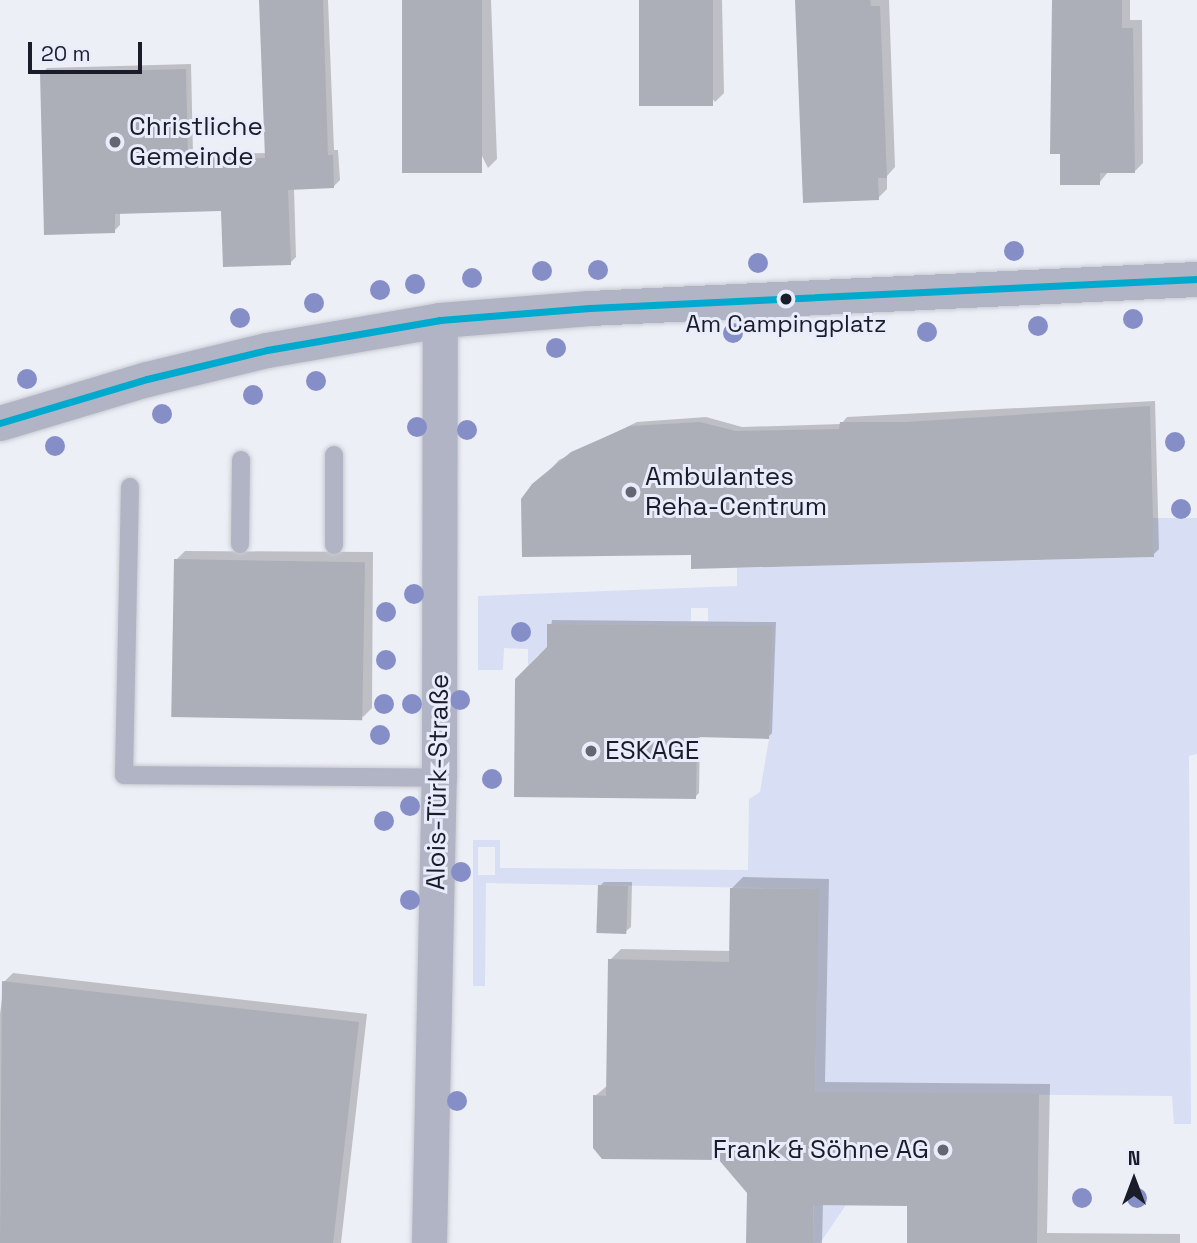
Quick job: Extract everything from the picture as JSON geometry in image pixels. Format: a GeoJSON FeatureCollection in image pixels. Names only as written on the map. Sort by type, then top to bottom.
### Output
{"type":"FeatureCollection","features":[{"type":"Feature","properties":{"kind":"street"},"geometry":{"type":"LineString","coordinates":[[0,423],[147,379],[267,350],[440,320],[590,308],[1197,279]]}},
{"type":"Feature","properties":{"kind":"street","name":"Alois-Türk-Straße"},"geometry":{"type":"LineString","coordinates":[[429,1243],[439,778],[440,320]]}},
{"type":"Feature","properties":{"kind":"lane"},"geometry":{"type":"LineString","coordinates":[[334,455],[334,545]]}},
{"type":"Feature","properties":{"kind":"lane"},"geometry":{"type":"LineString","coordinates":[[240,544],[241,460]]}},
{"type":"Feature","properties":{"kind":"lane"},"geometry":{"type":"LineString","coordinates":[[130,486],[124,775],[439,778]]}},
{"type":"Feature","properties":{"kind":"shaded area"},"geometry":{"type":"Polygon","coordinates":[[[1153,518],[1197,518],[1197,754],[1189,756],[1191,1124],[1174,1124],[1172,1096],[848,1093],[846,1205],[820,1243],[813,1243],[818,889],[486,883],[485,986],[473,986],[473,840],[500,840],[500,868],[748,870],[749,799],[760,792],[769,739],[773,626],[547,624],[547,655],[538,655],[528,666],[528,649],[504,648],[503,670],[478,670],[478,596],[737,586],[737,568],[1154,557],[1153,518]],[[691,608],[691,621],[708,621],[708,608],[691,608]],[[478,847],[478,875],[495,875],[495,847],[478,847]]]}},
{"type":"Feature","properties":{"kind":"building"},"geometry":{"type":"Polygon","coordinates":[[[259,0],[323,0],[328,155],[333,155],[334,188],[288,190],[291,265],[223,267],[221,211],[115,214],[115,233],[44,235],[40,73],[186,69],[188,160],[265,158],[259,0]]]}},
{"type":"Feature","properties":{"kind":"building"},"geometry":{"type":"Polygon","coordinates":[[[402,0],[482,0],[482,173],[402,173],[402,0]]]}},
{"type":"Feature","properties":{"kind":"building"},"geometry":{"type":"Polygon","coordinates":[[[639,0],[713,0],[713,106],[639,106],[639,0]]]}},
{"type":"Feature","properties":{"kind":"building"},"geometry":{"type":"Polygon","coordinates":[[[795,0],[870,0],[871,6],[880,6],[887,178],[878,178],[879,200],[803,203],[795,0]]]}},
{"type":"Feature","properties":{"kind":"building"},"geometry":{"type":"Polygon","coordinates":[[[1052,0],[1122,0],[1122,28],[1133,28],[1135,173],[1100,173],[1100,185],[1060,185],[1060,154],[1050,154],[1052,0]]]}},
{"type":"Feature","properties":{"kind":"building"},"geometry":{"type":"Polygon","coordinates":[[[1150,406],[1154,557],[691,569],[691,555],[522,557],[521,499],[532,484],[571,452],[630,426],[700,422],[736,431],[839,429],[840,422],[906,422],[1150,406]]]}},
{"type":"Feature","properties":{"kind":"building"},"geometry":{"type":"Polygon","coordinates":[[[174,559],[365,562],[362,720],[171,717],[174,559]]]}},
{"type":"Feature","properties":{"kind":"building"},"geometry":{"type":"Polygon","coordinates":[[[547,624],[773,626],[769,739],[697,737],[696,799],[514,797],[515,679],[547,647],[547,624]]]}},
{"type":"Feature","properties":{"kind":"building"},"geometry":{"type":"Polygon","coordinates":[[[598,885],[628,886],[626,934],[596,933],[598,885]]]}},
{"type":"Feature","properties":{"kind":"building"},"geometry":{"type":"Polygon","coordinates":[[[730,888],[819,889],[815,1092],[1039,1094],[1037,1243],[907,1243],[907,1206],[813,1205],[813,1243],[746,1243],[747,1193],[719,1160],[602,1159],[593,1148],[593,1095],[606,1096],[608,959],[729,962],[730,888]]]}},
{"type":"Feature","properties":{"kind":"building"},"geometry":{"type":"Polygon","coordinates":[[[2,981],[359,1022],[333,1243],[0,1243],[2,981]]]}},
{"type":"Feature","properties":{"kind":"transit line"},"geometry":{"type":"LineString","coordinates":[[0,423],[147,379],[267,350],[440,320],[590,308],[1197,279]]}},
{"type":"Feature","properties":{"kind":"place","name":"Christliche Gemeinde"},"geometry":{"type":"Point","coordinates":[115,142]}},
{"type":"Feature","properties":{"kind":"place","name":"Am Campingplatz"},"geometry":{"type":"Point","coordinates":[786,299]}},
{"type":"Feature","properties":{"kind":"place","name":"Ambulantes Reha-Centrum"},"geometry":{"type":"Point","coordinates":[631,492]}},
{"type":"Feature","properties":{"kind":"place","name":"ESKAGE"},"geometry":{"type":"Point","coordinates":[591,751]}},
{"type":"Feature","properties":{"kind":"place","name":"Frank & Söhne AG"},"geometry":{"type":"Point","coordinates":[943,1150]}}]}
